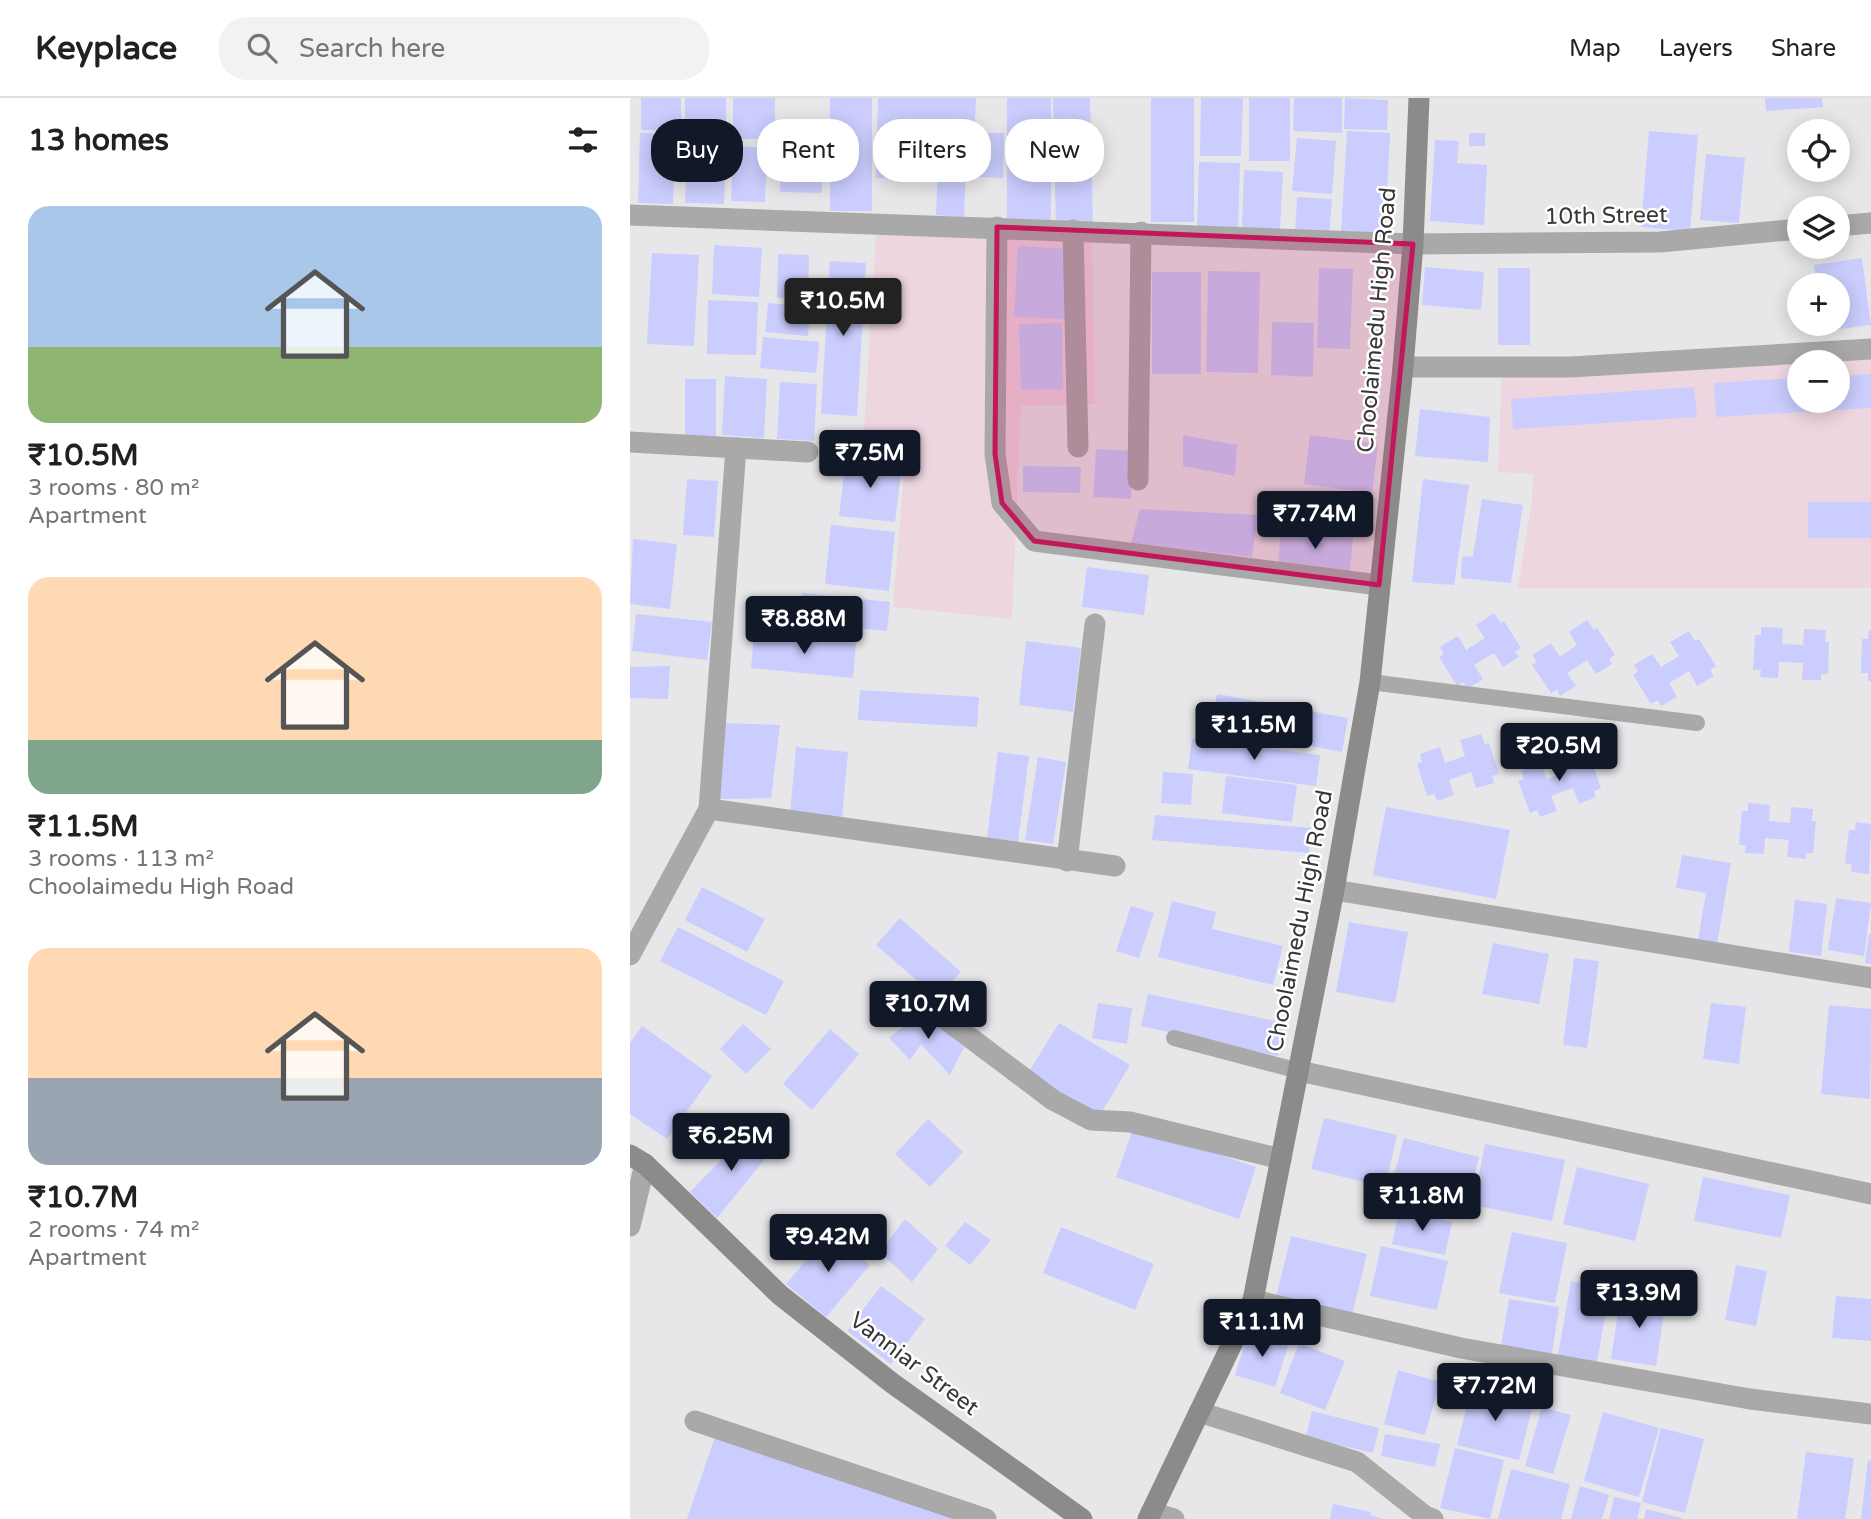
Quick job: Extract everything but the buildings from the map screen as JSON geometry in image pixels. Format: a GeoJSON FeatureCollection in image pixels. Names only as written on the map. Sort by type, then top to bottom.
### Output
{"type":"FeatureCollection","features":[{"type":"Feature","properties":{"kind":"street","name":"Choolaimedu High Road"},"geometry":{"type":"LineString","coordinates":[[1149,1516],[1253,1300],[1334,890],[1370,682],[1403,367],[1413,244],[1419,98]]}},
{"type":"Feature","properties":{"kind":"street","name":"10th Street"},"geometry":{"type":"LineString","coordinates":[[630,215],[1413,244],[1660,243],[1787,230]]}},
{"type":"Feature","properties":{"kind":"street"},"geometry":{"type":"LineString","coordinates":[[1850,225],[1871,223]]}},
{"type":"Feature","properties":{"kind":"street"},"geometry":{"type":"LineString","coordinates":[[997,227],[995,454],[1002,503],[1034,541],[1379,585]]}},
{"type":"Feature","properties":{"kind":"street"},"geometry":{"type":"LineString","coordinates":[[1073,230],[1078,447]]}},
{"type":"Feature","properties":{"kind":"street"},"geometry":{"type":"LineString","coordinates":[[1138,480],[1141,232]]}},
{"type":"Feature","properties":{"kind":"street"},"geometry":{"type":"LineString","coordinates":[[1403,367],[1571,367],[1871,349]]}},
{"type":"Feature","properties":{"kind":"street"},"geometry":{"type":"LineString","coordinates":[[630,442],[808,452]]}},
{"type":"Feature","properties":{"kind":"street"},"geometry":{"type":"LineString","coordinates":[[630,956],[709,809],[736,448]]}},
{"type":"Feature","properties":{"kind":"street"},"geometry":{"type":"LineString","coordinates":[[1067,861],[1095,624]]}},
{"type":"Feature","properties":{"kind":"street"},"geometry":{"type":"LineString","coordinates":[[709,809],[1115,866]]}},
{"type":"Feature","properties":{"kind":"street"},"geometry":{"type":"LineString","coordinates":[[1334,890],[1871,978]]}},
{"type":"Feature","properties":{"kind":"street"},"geometry":{"type":"LineString","coordinates":[[936,1012],[1053,1100],[1091,1120],[1130,1122],[1281,1159]]}},
{"type":"Feature","properties":{"kind":"street"},"geometry":{"type":"LineString","coordinates":[[1299,1071],[1871,1194]]}},
{"type":"Feature","properties":{"kind":"street"},"geometry":{"type":"LineString","coordinates":[[630,1226],[638,1159]]}},
{"type":"Feature","properties":{"kind":"street","name":"Vanniar Street"},"geometry":{"type":"LineString","coordinates":[[638,1159],[780,1295],[892,1382],[1083,1519]]}},
{"type":"Feature","properties":{"kind":"street"},"geometry":{"type":"LineString","coordinates":[[1253,1300],[1461,1348],[1750,1399],[1871,1414]]}},
{"type":"Feature","properties":{"kind":"street"},"geometry":{"type":"LineString","coordinates":[[1199,1412],[1357,1462],[1425,1516],[1433,1519]]}},
{"type":"Feature","properties":{"kind":"street"},"geometry":{"type":"LineString","coordinates":[[695,1422],[986,1519]]}},
{"type":"Feature","properties":{"kind":"street"},"geometry":{"type":"LineString","coordinates":[[1149,1516],[1174,1519]]}},
{"type":"Feature","properties":{"kind":"lane"},"geometry":{"type":"LineString","coordinates":[[1370,682],[1698,723]]}},
{"type":"Feature","properties":{"kind":"lane"},"geometry":{"type":"LineString","coordinates":[[1174,1038],[1299,1071]]}},
{"type":"Feature","properties":{"kind":"highlighted area"},"geometry":{"type":"Polygon","coordinates":[[[997,227],[1413,244],[1379,585],[1034,541],[1002,503],[995,454],[997,227]]]}},
{"type":"Feature","properties":{"kind":"shaded area"},"geometry":{"type":"Polygon","coordinates":[[[1092,233],[1095,404],[1021,406],[1012,619],[893,607],[907,437],[864,430],[876,235],[1092,233]]]}},
{"type":"Feature","properties":{"kind":"shaded area"},"geometry":{"type":"Polygon","coordinates":[[[1871,346],[1871,588],[1518,588],[1532,500],[1533,474],[1498,472],[1502,362],[1871,346]]]}}]}
